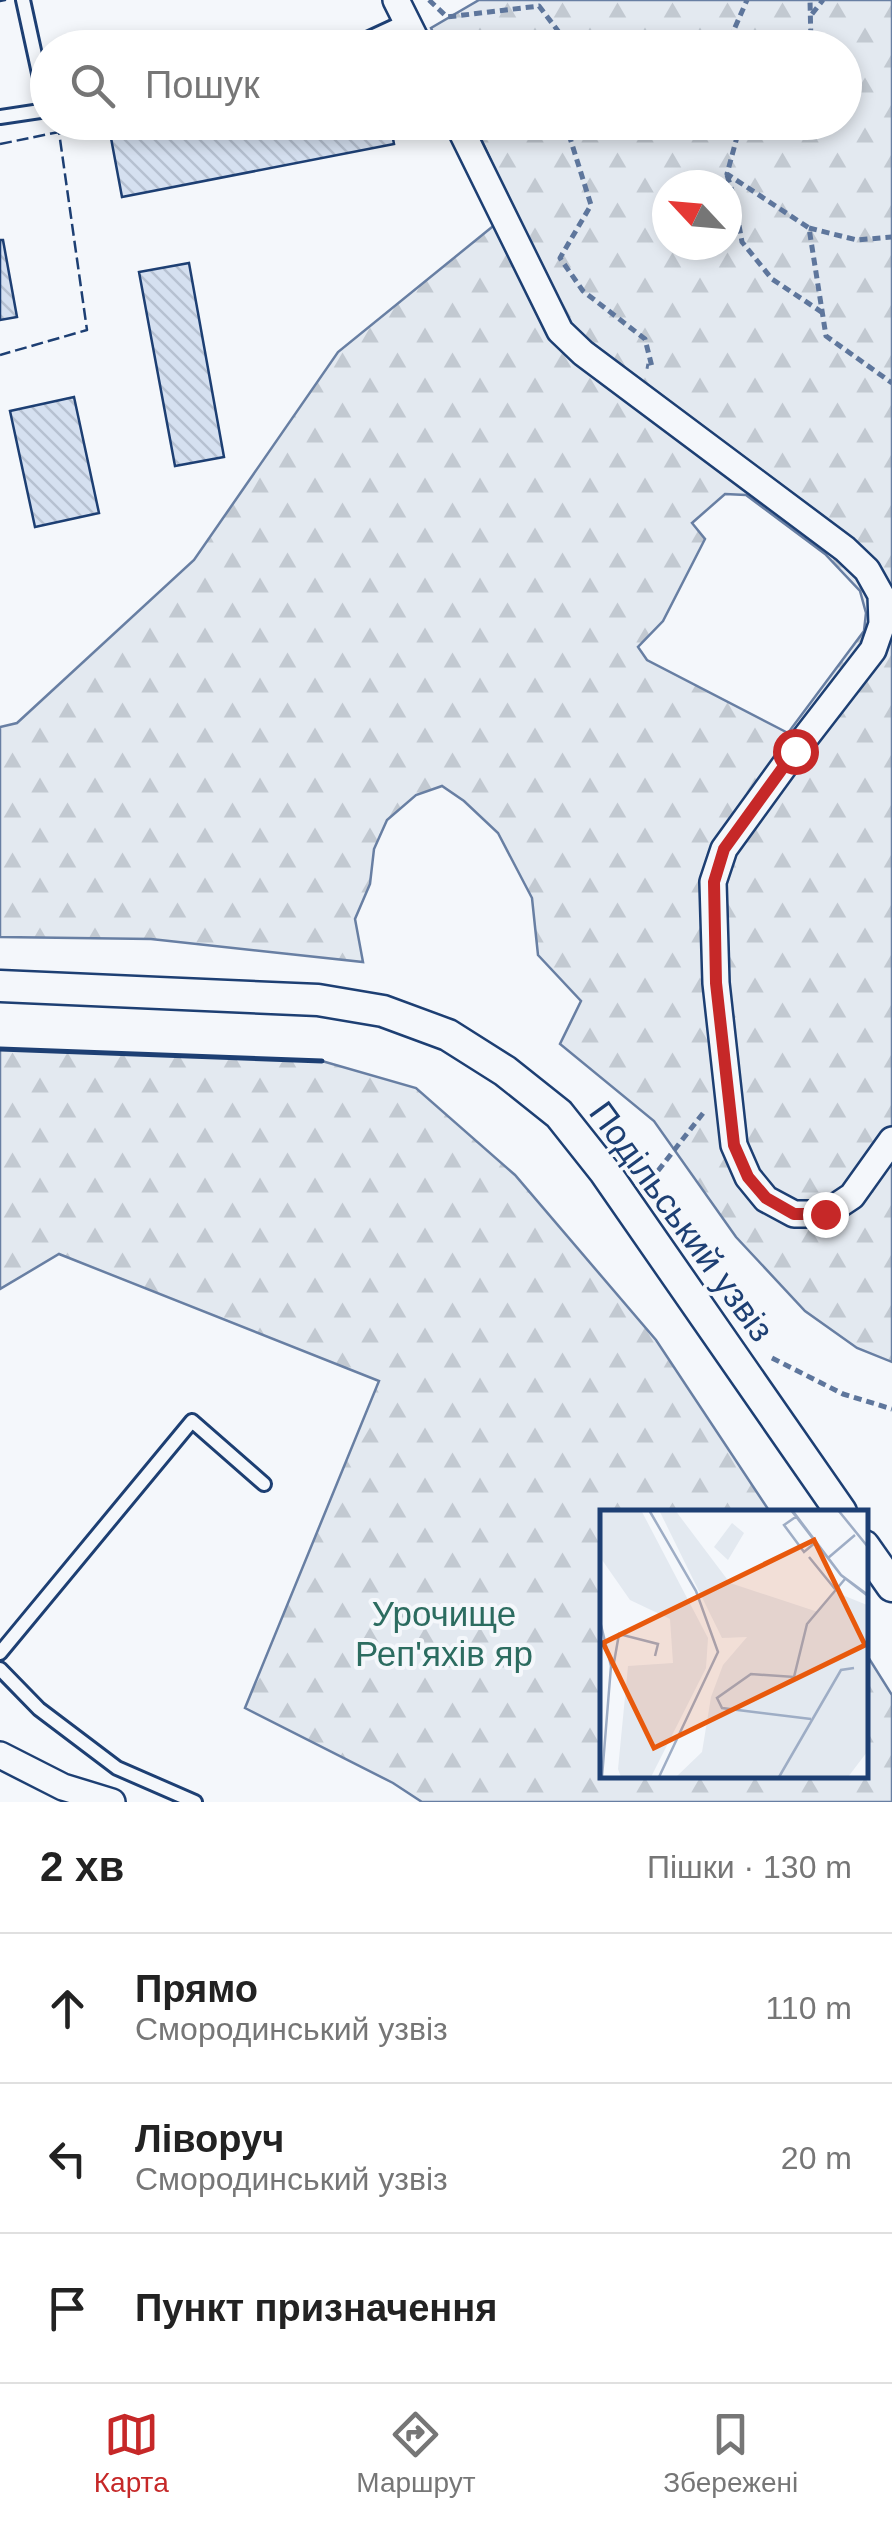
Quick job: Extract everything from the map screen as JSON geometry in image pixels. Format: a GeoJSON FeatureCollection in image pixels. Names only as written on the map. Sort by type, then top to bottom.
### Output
{"type":"FeatureCollection","features":[{"type":"Feature","properties":{"kind":"street"},"geometry":{"type":"LineString","coordinates":[[466,140],[560,330],[582,353],[846,549],[868,570],[881,595],[882,624],[873,650],[724,849],[714,882],[716,983],[734,1145],[748,1177],[766,1198],[794,1214],[825,1214],[852,1196],[892,1140]]}},
{"type":"Feature","properties":{"kind":"street","name":"Подільський узвіз"},"geometry":{"type":"LineString","coordinates":[[0,986],[318,1000],[383,1011],[448,1035],[505,1070],[559,1114],[606,1172],[840,1510]]}},
{"type":"Feature","properties":{"kind":"street"},"geometry":{"type":"LineString","coordinates":[[867,1550],[892,1586]]}},
{"type":"Feature","properties":{"kind":"street"},"geometry":{"type":"LineString","coordinates":[[0,1756],[62,1787],[112,1802]]}},
{"type":"Feature","properties":{"kind":"lane"},"geometry":{"type":"LineString","coordinates":[[23,0],[30,32]]}},
{"type":"Feature","properties":{"kind":"lane"},"geometry":{"type":"LineString","coordinates":[[376,30],[401,10]]}},
{"type":"Feature","properties":{"kind":"lane"},"geometry":{"type":"LineString","coordinates":[[0,117],[30,113]]}},
{"type":"Feature","properties":{"kind":"lane"},"geometry":{"type":"LineString","coordinates":[[0,1652],[192,1421],[264,1484]]}},
{"type":"Feature","properties":{"kind":"lane"},"geometry":{"type":"LineString","coordinates":[[0,1669],[39,1710],[116,1768],[195,1802]]}},
{"type":"Feature","properties":{"kind":"path"},"geometry":{"type":"LineString","coordinates":[[430,0],[447,17],[539,6],[557,30]]}},
{"type":"Feature","properties":{"kind":"path"},"geometry":{"type":"LineString","coordinates":[[734,30],[747,0]]}},
{"type":"Feature","properties":{"kind":"path"},"geometry":{"type":"LineString","coordinates":[[810,0],[810,30]]}},
{"type":"Feature","properties":{"kind":"path"},"geometry":{"type":"LineString","coordinates":[[810,16],[822,0]]}},
{"type":"Feature","properties":{"kind":"path"},"geometry":{"type":"LineString","coordinates":[[571,140],[591,205],[560,258],[583,291],[645,339],[652,367],[634,363]]}},
{"type":"Feature","properties":{"kind":"path"},"geometry":{"type":"LineString","coordinates":[[728,170],[736,140]]}},
{"type":"Feature","properties":{"kind":"path"},"geometry":{"type":"LineString","coordinates":[[742,184],[809,228],[857,240],[892,237]]}},
{"type":"Feature","properties":{"kind":"path"},"geometry":{"type":"LineString","coordinates":[[809,228],[826,336],[892,383]]}},
{"type":"Feature","properties":{"kind":"path"},"geometry":{"type":"LineString","coordinates":[[742,242],[772,279],[822,313]]}},
{"type":"Feature","properties":{"kind":"path"},"geometry":{"type":"LineString","coordinates":[[650,1181],[712,1102],[725,1074]]}},
{"type":"Feature","properties":{"kind":"path"},"geometry":{"type":"LineString","coordinates":[[772,1358],[843,1394],[892,1409]]}},
{"type":"Feature","properties":{"kind":"green space"},"geometry":{"type":"Polygon","coordinates":[[[479,0],[892,0],[892,1362],[857,1348],[805,1311],[736,1237],[654,1121],[560,1044],[581,1001],[538,955],[532,898],[498,833],[442,786],[416,795],[387,820],[374,849],[370,884],[355,919],[363,962],[151,939],[0,937],[0,727],[17,723],[194,560],[338,352],[513,210],[482,140],[862,140],[862,30],[431,28],[479,0]],[[725,494],[692,523],[705,539],[663,621],[638,647],[647,660],[788,733],[864,631],[866,613],[860,591],[825,554],[746,495],[725,494]]]}},
{"type":"Feature","properties":{"kind":"green space","name":"Урочище Реп'яхів яр"},"geometry":{"type":"Polygon","coordinates":[[[0,1049],[322,1061],[416,1088],[515,1175],[656,1340],[769,1510],[600,1510],[600,1777],[867,1777],[867,1655],[892,1695],[892,1802],[422,1802],[393,1783],[245,1708],[379,1381],[59,1254],[0,1289],[0,1049]]]}},
{"type":"Feature","properties":{"kind":"building"},"geometry":{"type":"Polygon","coordinates":[[[111,140],[393,140],[394,144],[122,197],[111,140]]]}},
{"type":"Feature","properties":{"kind":"building"},"geometry":{"type":"Polygon","coordinates":[[[0,240],[17,317],[0,320],[0,240]]]}},
{"type":"Feature","properties":{"kind":"building"},"geometry":{"type":"Polygon","coordinates":[[[189,263],[224,457],[175,466],[139,272],[189,263]]]}},
{"type":"Feature","properties":{"kind":"building"},"geometry":{"type":"Polygon","coordinates":[[[74,397],[99,513],[35,527],[10,411],[74,397]]]}},
{"type":"Feature","properties":{"kind":"tram line"},"geometry":{"type":"LineString","coordinates":[[0,1],[5,0]]}},
{"type":"Feature","properties":{"kind":"fence"},"geometry":{"type":"LineString","coordinates":[[0,144],[30,138]]}},
{"type":"Feature","properties":{"kind":"fence"},"geometry":{"type":"LineString","coordinates":[[0,355],[87,330],[60,140]]}},
{"type":"Feature","properties":{"kind":"wall"},"geometry":{"type":"LineString","coordinates":[[0,1049],[322,1061]]}},
{"type":"Feature","properties":{"kind":"route"},"geometry":{"type":"LineString","coordinates":[[795,751],[724,849],[714,882],[716,983],[734,1145],[748,1177],[766,1198],[794,1214],[825,1214]]}}]}
